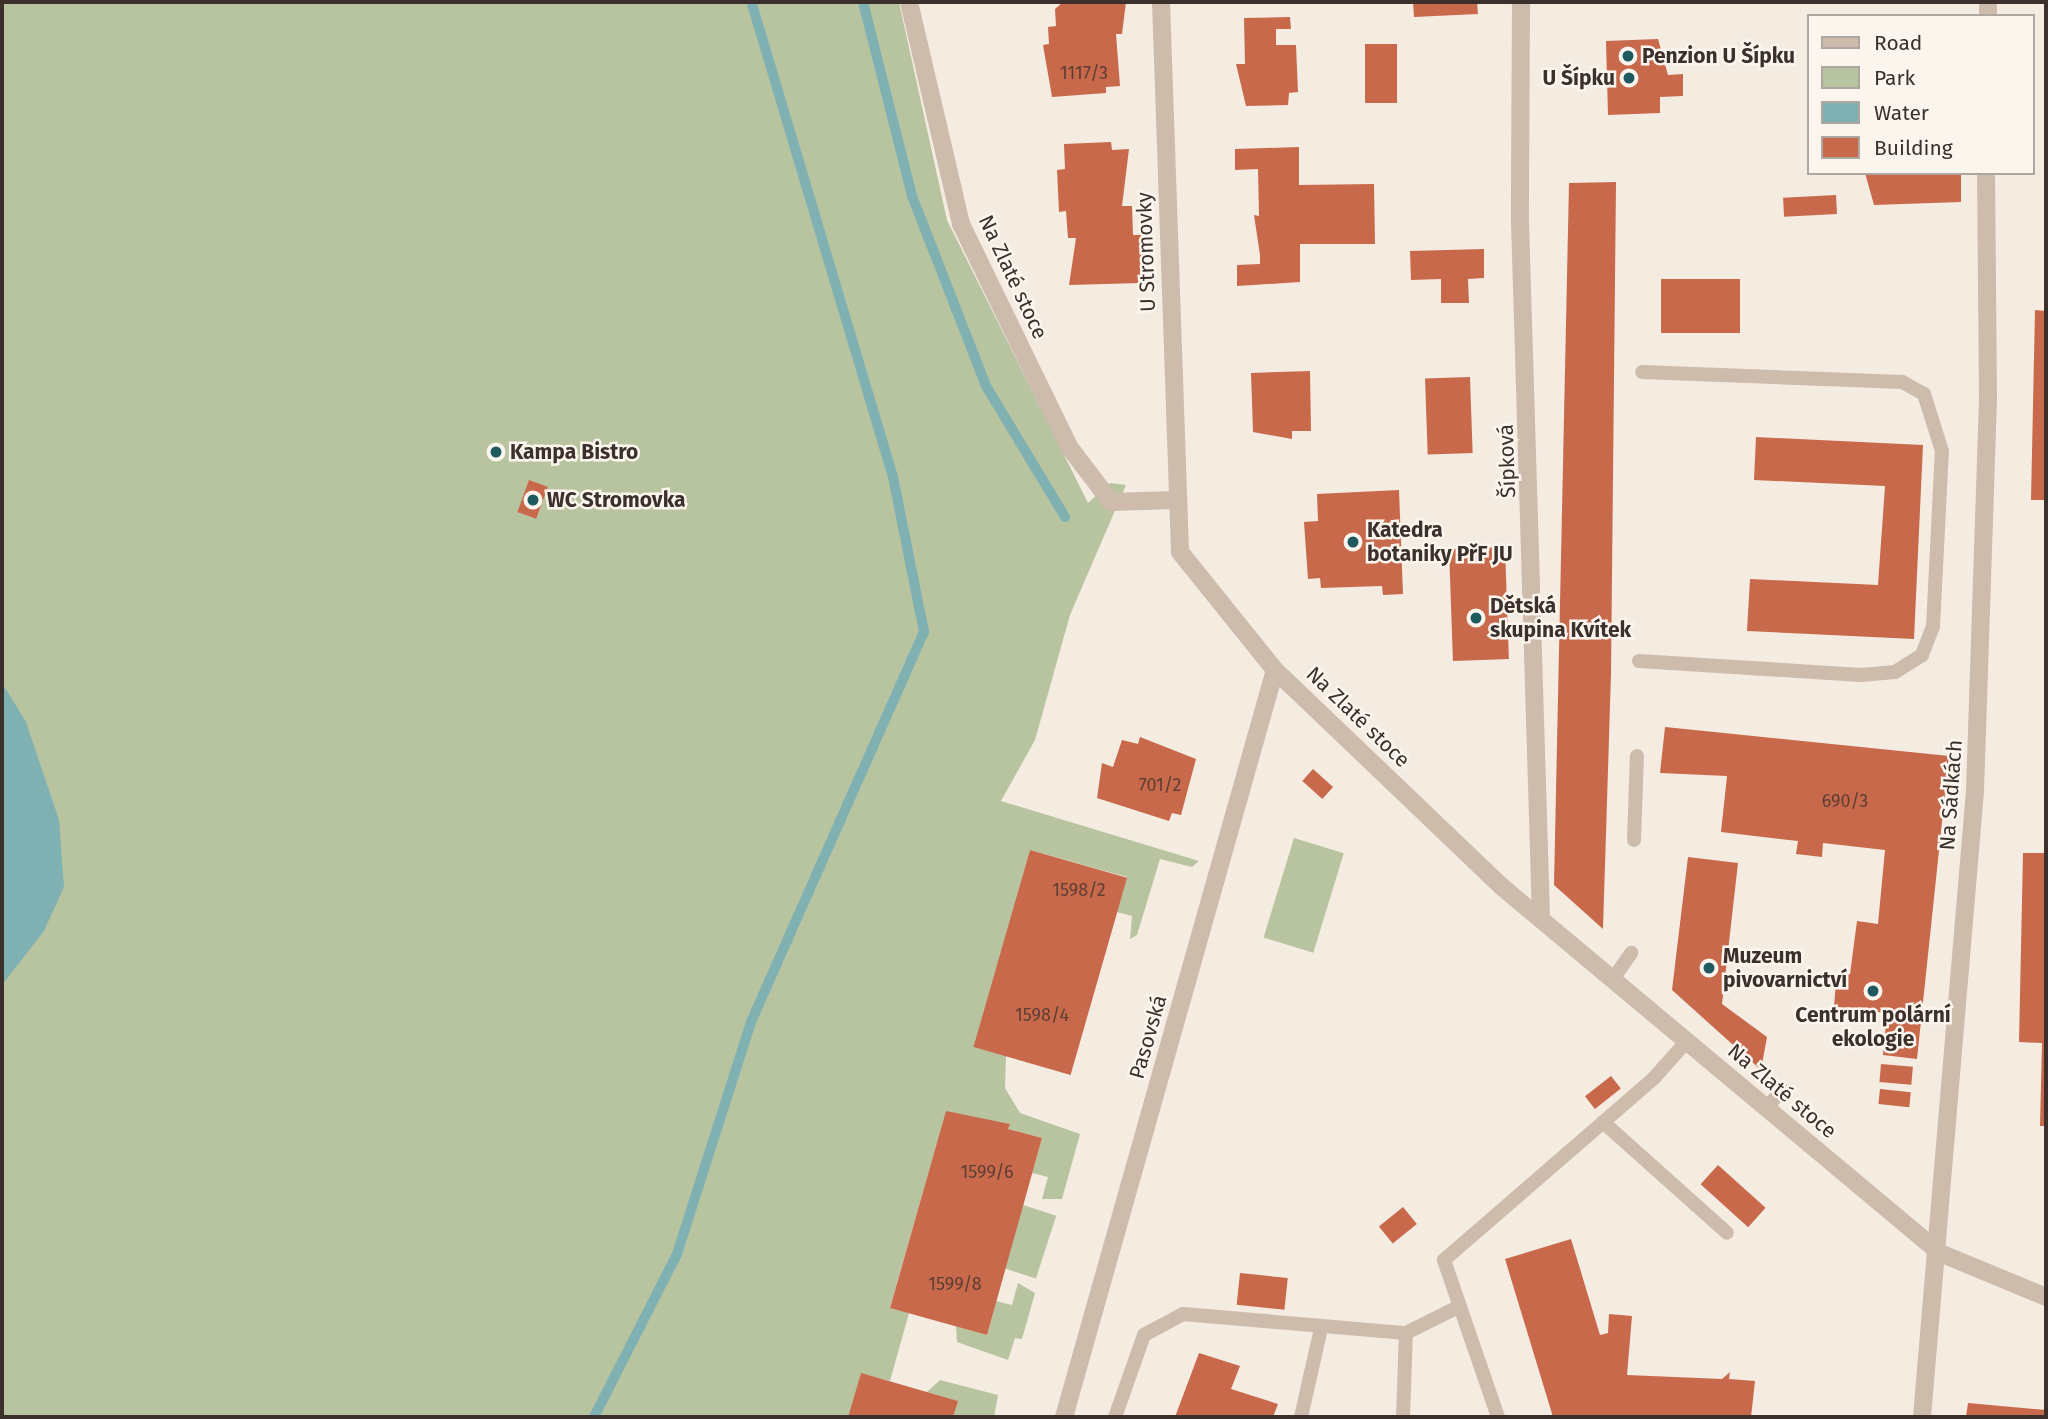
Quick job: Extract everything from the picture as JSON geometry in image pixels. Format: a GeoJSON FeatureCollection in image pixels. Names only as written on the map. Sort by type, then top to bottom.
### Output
{"type":"FeatureCollection","features":[{"type":"Feature","properties":{"kind":"street","name":"Na Zlaté stoce"},"geometry":{"type":"LineString","coordinates":[[909,2],[961,224],[1070,448],[1111,502],[1177,500],[1180,552],[1275,670],[1541,919],[1940,1253],[2046,1297]]}},
{"type":"Feature","properties":{"kind":"street","name":"U Stromovky"},"geometry":{"type":"LineString","coordinates":[[1161,2],[1177,500]]}},
{"type":"Feature","properties":{"kind":"street","name":"Šípková"},"geometry":{"type":"LineString","coordinates":[[1521,2],[1520,222],[1541,919]]}},
{"type":"Feature","properties":{"kind":"street","name":"Na Sádkách"},"geometry":{"type":"LineString","coordinates":[[1922,1417],[1940,1253],[1975,791],[1988,399],[1986,175]]}},
{"type":"Feature","properties":{"kind":"street","name":"Pasovská"},"geometry":{"type":"LineString","coordinates":[[1064,1417],[1275,670]]}},
{"type":"Feature","properties":{"kind":"lane"},"geometry":{"type":"LineString","coordinates":[[1639,661],[1861,676],[1895,672],[1922,655],[1933,627],[1942,451],[1924,394],[1902,382],[1642,372]]}},
{"type":"Feature","properties":{"kind":"lane"},"geometry":{"type":"LineString","coordinates":[[1634,840],[1637,756]]}},
{"type":"Feature","properties":{"kind":"lane"},"geometry":{"type":"LineString","coordinates":[[1614,979],[1631,953]]}},
{"type":"Feature","properties":{"kind":"lane"},"geometry":{"type":"LineString","coordinates":[[1498,1417],[1444,1260],[1603,1122],[1687,1041]]}},
{"type":"Feature","properties":{"kind":"lane"},"geometry":{"type":"LineString","coordinates":[[1767,1108],[1782,1089]]}},
{"type":"Feature","properties":{"kind":"lane"},"geometry":{"type":"LineString","coordinates":[[1603,1122],[1727,1233]]}},
{"type":"Feature","properties":{"kind":"lane"},"geometry":{"type":"LineString","coordinates":[[1115,1417],[1144,1335],[1183,1314],[1321,1328],[1406,1333],[1460,1306]]}},
{"type":"Feature","properties":{"kind":"lane"},"geometry":{"type":"LineString","coordinates":[[1301,1417],[1321,1328]]}},
{"type":"Feature","properties":{"kind":"lane"},"geometry":{"type":"LineString","coordinates":[[1403,1417],[1406,1333]]}},
{"type":"Feature","properties":{"kind":"green space"},"geometry":{"type":"Polygon","coordinates":[[[2,2],[899,2],[947,220],[1088,503],[1110,483],[1126,485],[1070,615],[1035,740],[1001,801],[1199,861],[1192,867],[1160,859],[1137,935],[1130,939],[1132,916],[1117,912],[1127,877],[1030,850],[975,1047],[1006,1056],[1005,1088],[1020,1113],[1080,1134],[1062,1199],[1042,1199],[1048,1177],[1032,1173],[1042,1138],[1008,1129],[1009,1124],[946,1112],[890,1307],[909,1313],[890,1381],[861,1374],[848,1417],[2,1417],[2,2]]]}},
{"type":"Feature","properties":{"kind":"green space"},"geometry":{"type":"Polygon","coordinates":[[[1294,838],[1344,853],[1313,953],[1264,937],[1294,838]]]}},
{"type":"Feature","properties":{"kind":"green space"},"geometry":{"type":"Polygon","coordinates":[[[1023,1205],[1056,1216],[1036,1279],[1003,1268],[1023,1205]]]}},
{"type":"Feature","properties":{"kind":"green space"},"geometry":{"type":"Polygon","coordinates":[[[1018,1283],[1035,1293],[1022,1339],[1015,1338],[1008,1360],[957,1342],[956,1326],[987,1335],[996,1301],[1012,1305],[1018,1283]]]}},
{"type":"Feature","properties":{"kind":"green space"},"geometry":{"type":"Polygon","coordinates":[[[940,1380],[998,1395],[994,1417],[953,1417],[957,1401],[927,1392],[940,1380]]]}},
{"type":"Feature","properties":{"kind":"water"},"geometry":{"type":"Polygon","coordinates":[[[2,683],[26,722],[59,820],[64,887],[44,931],[2,985],[2,683]]]}},
{"type":"Feature","properties":{"kind":"building"},"geometry":{"type":"Polygon","coordinates":[[[1063,2],[1126,2],[1122,34],[1116,34],[1120,86],[1106,87],[1106,93],[1052,97],[1043,45],[1049,44],[1048,27],[1056,26],[1055,9],[1063,2]]]}},
{"type":"Feature","properties":{"kind":"building"},"geometry":{"type":"Polygon","coordinates":[[[1413,2],[1477,2],[1478,14],[1414,17],[1413,2]]]}},
{"type":"Feature","properties":{"kind":"building"},"geometry":{"type":"Polygon","coordinates":[[[1290,17],[1291,29],[1276,29],[1276,45],[1296,45],[1298,92],[1289,93],[1288,105],[1246,106],[1236,64],[1245,64],[1244,18],[1290,17]]]}},
{"type":"Feature","properties":{"kind":"building"},"geometry":{"type":"Polygon","coordinates":[[[1658,39],[1668,75],[1683,74],[1683,96],[1660,97],[1660,113],[1608,115],[1606,41],[1658,39]]]}},
{"type":"Feature","properties":{"kind":"building"},"geometry":{"type":"Polygon","coordinates":[[[1365,44],[1397,44],[1397,103],[1365,103],[1365,44]]]}},
{"type":"Feature","properties":{"kind":"building"},"geometry":{"type":"Polygon","coordinates":[[[1111,142],[1112,150],[1129,149],[1122,206],[1132,206],[1133,235],[1141,235],[1141,283],[1069,285],[1076,238],[1068,238],[1066,211],[1059,212],[1057,170],[1065,169],[1064,144],[1111,142]]]}},
{"type":"Feature","properties":{"kind":"building"},"geometry":{"type":"Polygon","coordinates":[[[1299,147],[1299,185],[1374,184],[1375,244],[1300,244],[1300,282],[1237,286],[1237,265],[1260,264],[1260,255],[1254,215],[1259,216],[1258,169],[1235,170],[1235,149],[1299,147]]]}},
{"type":"Feature","properties":{"kind":"building"},"geometry":{"type":"Polygon","coordinates":[[[1866,175],[1961,175],[1961,202],[1874,205],[1866,175]]]}},
{"type":"Feature","properties":{"kind":"building"},"geometry":{"type":"Polygon","coordinates":[[[1616,182],[1611,674],[1603,929],[1554,885],[1569,183],[1616,182]]]}},
{"type":"Feature","properties":{"kind":"building"},"geometry":{"type":"Polygon","coordinates":[[[1836,195],[1837,214],[1784,217],[1783,198],[1836,195]]]}},
{"type":"Feature","properties":{"kind":"building"},"geometry":{"type":"Polygon","coordinates":[[[1484,249],[1484,278],[1468,279],[1469,303],[1441,303],[1441,279],[1411,280],[1410,251],[1484,249]]]}},
{"type":"Feature","properties":{"kind":"building"},"geometry":{"type":"Polygon","coordinates":[[[1661,279],[1740,279],[1740,333],[1661,333],[1661,279]]]}},
{"type":"Feature","properties":{"kind":"building"},"geometry":{"type":"Polygon","coordinates":[[[2035,310],[2046,311],[2046,500],[2031,500],[2035,310]]]}},
{"type":"Feature","properties":{"kind":"building"},"geometry":{"type":"Polygon","coordinates":[[[1310,371],[1311,431],[1292,431],[1292,439],[1253,432],[1251,373],[1310,371]]]}},
{"type":"Feature","properties":{"kind":"building"},"geometry":{"type":"Polygon","coordinates":[[[1470,377],[1473,453],[1428,455],[1425,379],[1470,377]]]}},
{"type":"Feature","properties":{"kind":"building"},"geometry":{"type":"Polygon","coordinates":[[[1756,437],[1923,445],[1914,639],[1747,631],[1750,579],[1878,585],[1885,486],[1754,480],[1756,437]]]}},
{"type":"Feature","properties":{"kind":"building","name":"WC Stromovka"},"geometry":{"type":"Polygon","coordinates":[[[529,480],[548,487],[536,519],[517,512],[529,480]]]}},
{"type":"Feature","properties":{"kind":"building","name":"Katedra botaniky PřF JU"},"geometry":{"type":"Polygon","coordinates":[[[1399,490],[1403,594],[1383,595],[1382,586],[1321,588],[1320,578],[1308,579],[1304,522],[1318,521],[1317,494],[1399,490]]]}},
{"type":"Feature","properties":{"kind":"building"},"geometry":{"type":"Polygon","coordinates":[[[1505,547],[1509,659],[1453,661],[1449,549],[1505,547]]]}},
{"type":"Feature","properties":{"kind":"building"},"geometry":{"type":"Polygon","coordinates":[[[1665,727],[1949,756],[1917,1059],[1883,1055],[1887,1013],[1834,1007],[1836,981],[1850,974],[1857,921],[1878,924],[1885,850],[1823,843],[1822,857],[1796,854],[1798,841],[1721,832],[1727,776],[1660,773],[1665,727]]]}},
{"type":"Feature","properties":{"kind":"building"},"geometry":{"type":"Polygon","coordinates":[[[1140,737],[1196,759],[1181,815],[1172,813],[1169,821],[1097,798],[1102,763],[1113,767],[1122,740],[1138,744],[1140,737]]]}},
{"type":"Feature","properties":{"kind":"building"},"geometry":{"type":"Polygon","coordinates":[[[1313,769],[1333,787],[1322,799],[1302,781],[1313,769]]]}},
{"type":"Feature","properties":{"kind":"building"},"geometry":{"type":"Polygon","coordinates":[[[1030,850],[1127,878],[1071,1075],[973,1047],[1030,850]]]}},
{"type":"Feature","properties":{"kind":"building"},"geometry":{"type":"Polygon","coordinates":[[[2023,853],[2046,853],[2046,1126],[2040,1126],[2042,1043],[2019,1042],[2023,853]]]}},
{"type":"Feature","properties":{"kind":"building"},"geometry":{"type":"Polygon","coordinates":[[[1688,857],[1738,863],[1722,1004],[1767,1037],[1761,1070],[1672,990],[1688,857]]]}},
{"type":"Feature","properties":{"kind":"building"},"geometry":{"type":"Polygon","coordinates":[[[1881,1064],[1913,1067],[1911,1085],[1879,1082],[1881,1064]]]}},
{"type":"Feature","properties":{"kind":"building"},"geometry":{"type":"Polygon","coordinates":[[[1611,1076],[1621,1089],[1595,1109],[1585,1096],[1611,1076]]]}},
{"type":"Feature","properties":{"kind":"building"},"geometry":{"type":"Polygon","coordinates":[[[1880,1089],[1911,1092],[1909,1107],[1878,1104],[1880,1089]]]}},
{"type":"Feature","properties":{"kind":"building"},"geometry":{"type":"Polygon","coordinates":[[[946,1111],[1010,1124],[1008,1129],[1042,1138],[987,1335],[890,1308],[946,1111]]]}},
{"type":"Feature","properties":{"kind":"building"},"geometry":{"type":"Polygon","coordinates":[[[1718,1165],[1766,1208],[1748,1227],[1701,1184],[1718,1165]]]}},
{"type":"Feature","properties":{"kind":"building"},"geometry":{"type":"Polygon","coordinates":[[[1403,1207],[1417,1224],[1393,1244],[1379,1227],[1403,1207]]]}},
{"type":"Feature","properties":{"kind":"building"},"geometry":{"type":"Polygon","coordinates":[[[1571,1239],[1600,1335],[1608,1333],[1609,1314],[1632,1316],[1627,1375],[1722,1379],[1730,1372],[1729,1379],[1755,1381],[1751,1417],[1553,1417],[1505,1259],[1571,1239]]]}},
{"type":"Feature","properties":{"kind":"building"},"geometry":{"type":"Polygon","coordinates":[[[1240,1273],[1288,1278],[1284,1310],[1237,1305],[1240,1273]]]}},
{"type":"Feature","properties":{"kind":"building"},"geometry":{"type":"Polygon","coordinates":[[[1199,1353],[1240,1366],[1231,1389],[1278,1404],[1273,1417],[1175,1417],[1199,1353]]]}},
{"type":"Feature","properties":{"kind":"building"},"geometry":{"type":"Polygon","coordinates":[[[861,1373],[958,1401],[953,1417],[848,1417],[861,1373]]]}},
{"type":"Feature","properties":{"kind":"building"},"geometry":{"type":"Polygon","coordinates":[[[1968,1403],[2046,1410],[2046,1417],[1966,1417],[1968,1403]]]}},
{"type":"Feature","properties":{"kind":"waterway"},"geometry":{"type":"LineString","coordinates":[[594,1417],[677,1254],[751,1022],[924,632],[893,477],[751,2]]}},
{"type":"Feature","properties":{"kind":"waterway"},"geometry":{"type":"LineString","coordinates":[[863,2],[912,196],[986,386],[1065,517]]}},
{"type":"Feature","properties":{"kind":"place","name":"Penzion U Šípku"},"geometry":{"type":"Point","coordinates":[1628,56]}},
{"type":"Feature","properties":{"kind":"place","name":"U Šípku"},"geometry":{"type":"Point","coordinates":[1629,78]}},
{"type":"Feature","properties":{"kind":"place","name":"Kampa Bistro"},"geometry":{"type":"Point","coordinates":[496,452]}},
{"type":"Feature","properties":{"kind":"place","name":"WC Stromovka"},"geometry":{"type":"Point","coordinates":[533,500]}},
{"type":"Feature","properties":{"kind":"place","name":"Katedra botaniky PřF JU"},"geometry":{"type":"Point","coordinates":[1353,542]}},
{"type":"Feature","properties":{"kind":"place","name":"Dětská skupina Kvítek"},"geometry":{"type":"Point","coordinates":[1476,618]}},
{"type":"Feature","properties":{"kind":"place","name":"Muzeum pivovarnictví"},"geometry":{"type":"Point","coordinates":[1709,968]}},
{"type":"Feature","properties":{"kind":"place","name":"Centrum polární ekologie"},"geometry":{"type":"Point","coordinates":[1873,991]}}]}
